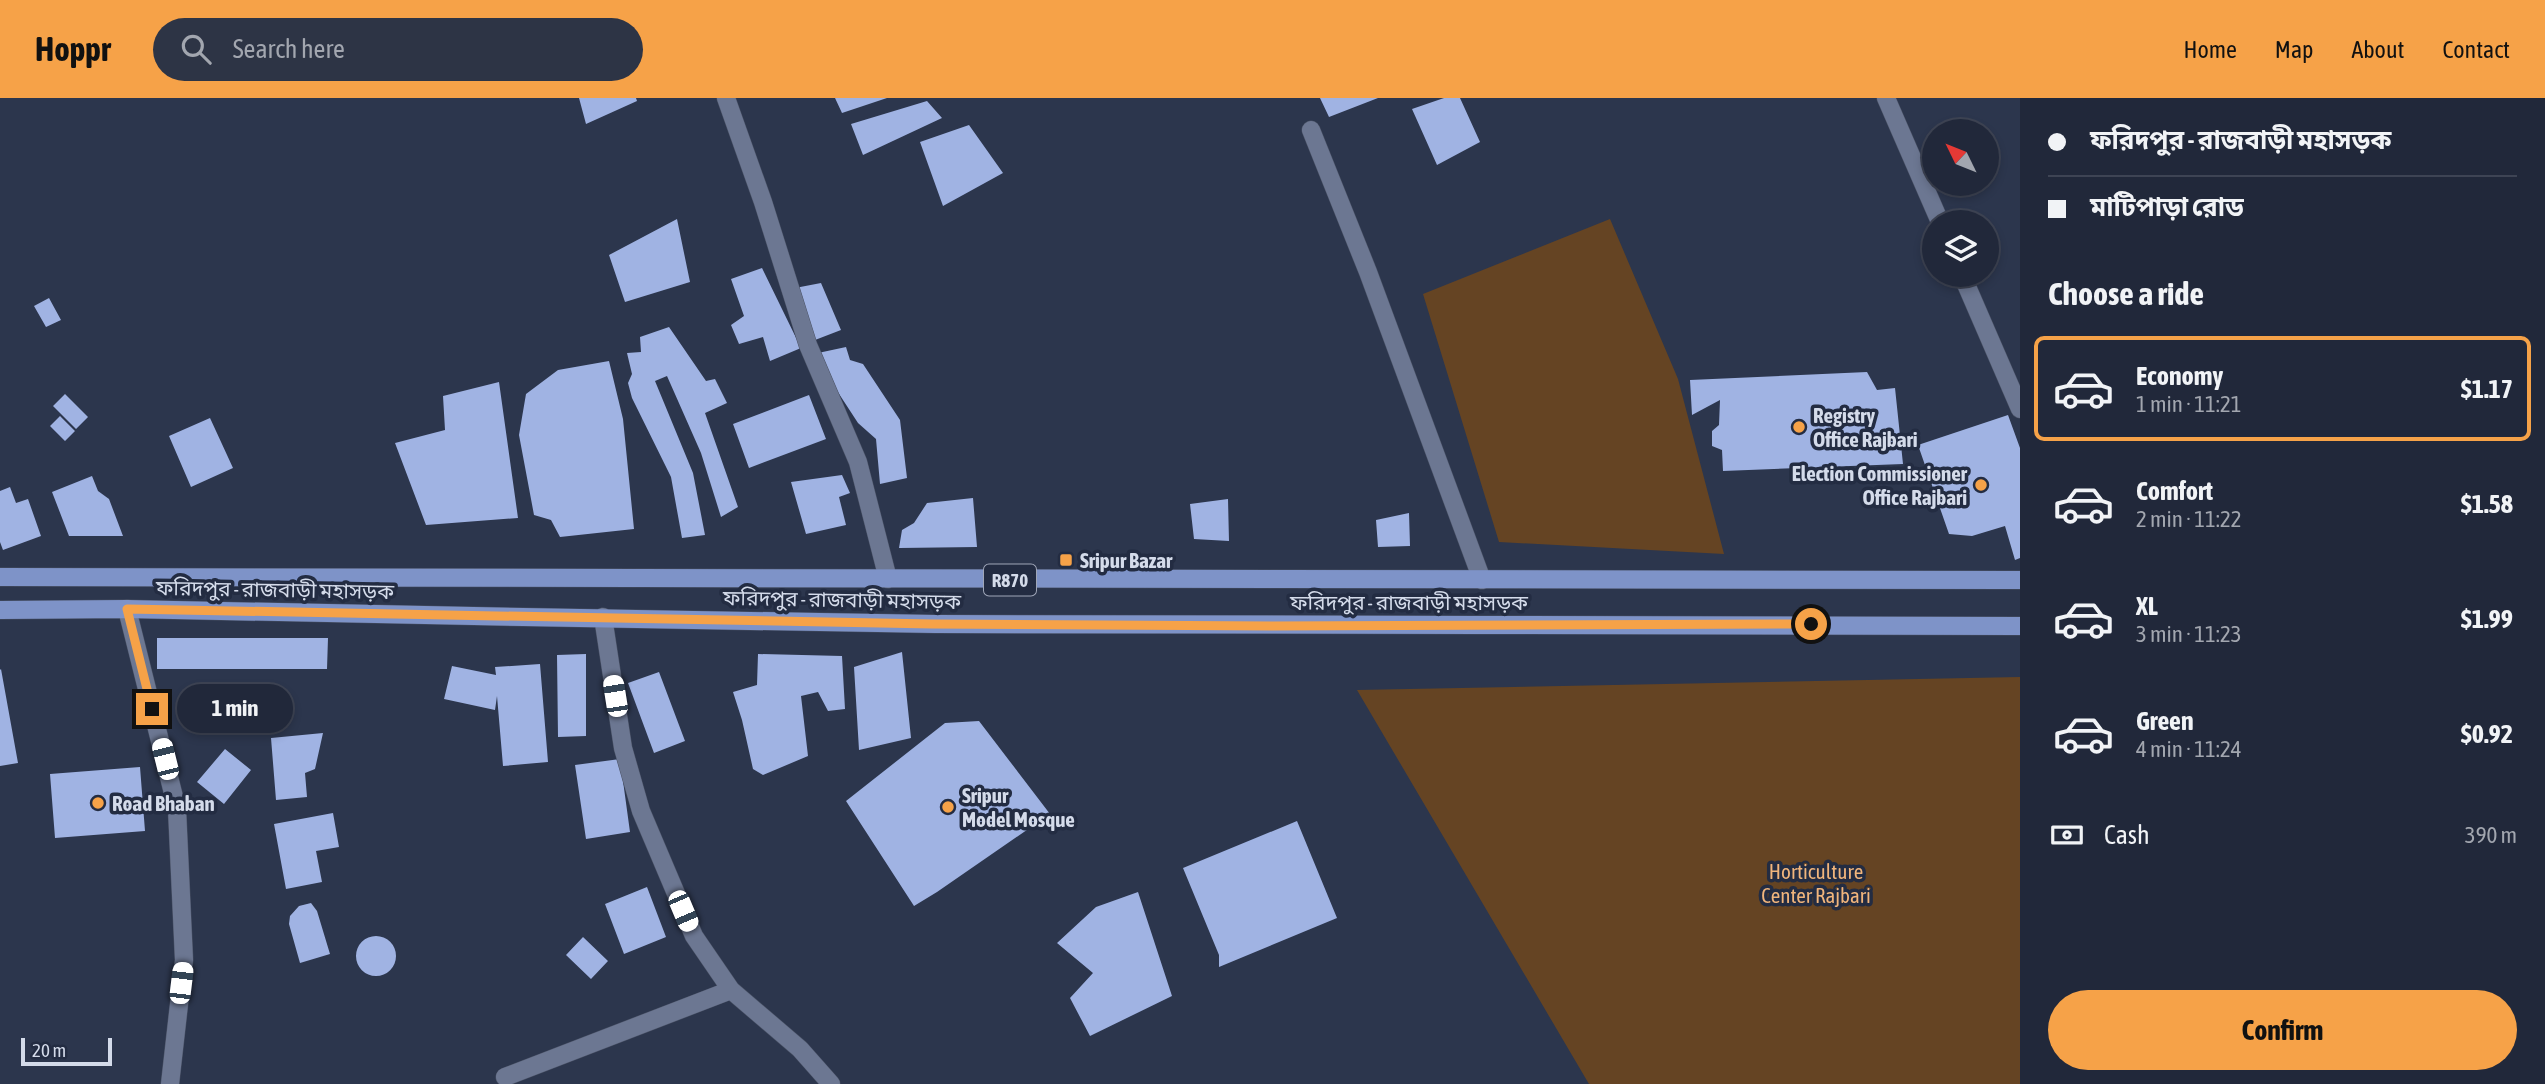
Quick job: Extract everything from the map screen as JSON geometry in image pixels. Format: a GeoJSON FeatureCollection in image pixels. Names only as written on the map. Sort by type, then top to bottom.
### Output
{"type":"FeatureCollection","features":[{"type":"Feature","properties":{"kind":"main road","name":"ফরিদপুর - রাজবাড়ী মহাসড়ক"},"geometry":{"type":"LineString","coordinates":[[0,577],[2020,580]]}},
{"type":"Feature","properties":{"kind":"main road","name":"ফরিদপুর - রাজবাড়ী মহাসড়ক"},"geometry":{"type":"LineString","coordinates":[[0,610],[127,609],[932,624],[2020,626]]}},
{"type":"Feature","properties":{"kind":"street"},"geometry":{"type":"LineString","coordinates":[[726,98],[763,202],[808,345],[858,462],[888,579]]}},
{"type":"Feature","properties":{"kind":"street"},"geometry":{"type":"LineString","coordinates":[[1886,98],[1935,210]]}},
{"type":"Feature","properties":{"kind":"street"},"geometry":{"type":"LineString","coordinates":[[1311,130],[1368,272],[1482,580]]}},
{"type":"Feature","properties":{"kind":"street"},"geometry":{"type":"LineString","coordinates":[[1967,287],[2020,409]]}},
{"type":"Feature","properties":{"kind":"street"},"geometry":{"type":"LineString","coordinates":[[127,609],[177,808],[184,960],[170,1084]]}},
{"type":"Feature","properties":{"kind":"street"},"geometry":{"type":"LineString","coordinates":[[603,617],[623,748],[641,811],[694,936],[731,990],[800,1049],[831,1084]]}},
{"type":"Feature","properties":{"kind":"street"},"geometry":{"type":"LineString","coordinates":[[505,1077],[731,990]]}},
{"type":"Feature","properties":{"kind":"green space"},"geometry":{"type":"Polygon","coordinates":[[[1610,219],[1678,379],[1724,554],[1499,542],[1423,294],[1610,219]]]}},
{"type":"Feature","properties":{"kind":"green space","name":"Horticulture Center Rajbari"},"geometry":{"type":"Polygon","coordinates":[[[2020,677],[2020,1084],[1589,1084],[1357,690],[2020,677]]]}},
{"type":"Feature","properties":{"kind":"building"},"geometry":{"type":"Polygon","coordinates":[[[579,98],[636,98],[637,101],[586,124],[579,98]]]}},
{"type":"Feature","properties":{"kind":"building"},"geometry":{"type":"Polygon","coordinates":[[[835,98],[887,98],[842,113],[835,98]]]}},
{"type":"Feature","properties":{"kind":"building"},"geometry":{"type":"Polygon","coordinates":[[[1320,98],[1378,98],[1329,117],[1320,98]]]}},
{"type":"Feature","properties":{"kind":"building"},"geometry":{"type":"Polygon","coordinates":[[[1444,98],[1460,98],[1480,142],[1437,165],[1412,109],[1444,98]]]}},
{"type":"Feature","properties":{"kind":"building"},"geometry":{"type":"Polygon","coordinates":[[[927,101],[942,118],[863,155],[851,124],[927,101]]]}},
{"type":"Feature","properties":{"kind":"building"},"geometry":{"type":"Polygon","coordinates":[[[969,125],[1003,173],[943,206],[920,142],[969,125]]]}},
{"type":"Feature","properties":{"kind":"building"},"geometry":{"type":"Polygon","coordinates":[[[677,219],[690,282],[625,302],[609,255],[677,219]]]}},
{"type":"Feature","properties":{"kind":"building"},"geometry":{"type":"Polygon","coordinates":[[[762,268],[801,348],[770,361],[763,337],[739,344],[731,325],[744,316],[731,279],[762,268]]]}},
{"type":"Feature","properties":{"kind":"building"},"geometry":{"type":"Polygon","coordinates":[[[821,283],[841,330],[815,340],[795,288],[821,283]]]}},
{"type":"Feature","properties":{"kind":"building"},"geometry":{"type":"Polygon","coordinates":[[[49,298],[61,320],[46,327],[34,306],[49,298]]]}},
{"type":"Feature","properties":{"kind":"building"},"geometry":{"type":"Polygon","coordinates":[[[669,327],[706,381],[715,379],[727,403],[705,413],[738,507],[721,517],[701,453],[667,376],[655,381],[693,473],[705,535],[682,538],[671,477],[632,398],[628,383],[632,374],[627,353],[641,352],[640,337],[669,327]]]}},
{"type":"Feature","properties":{"kind":"building"},"geometry":{"type":"Polygon","coordinates":[[[846,347],[850,360],[863,364],[900,420],[907,478],[880,484],[876,439],[858,423],[828,377],[818,353],[846,347]]]}},
{"type":"Feature","properties":{"kind":"building"},"geometry":{"type":"Polygon","coordinates":[[[609,361],[623,419],[634,529],[560,537],[551,520],[534,515],[519,435],[526,394],[558,370],[609,361]]]}},
{"type":"Feature","properties":{"kind":"building"},"geometry":{"type":"Polygon","coordinates":[[[1867,372],[1877,390],[1895,388],[1903,464],[1723,471],[1722,450],[1712,446],[1712,431],[1719,425],[1720,400],[1692,415],[1690,380],[1867,372]]]}},
{"type":"Feature","properties":{"kind":"building"},"geometry":{"type":"Polygon","coordinates":[[[499,382],[518,518],[426,525],[395,443],[445,430],[443,396],[499,382]]]}},
{"type":"Feature","properties":{"kind":"building"},"geometry":{"type":"Polygon","coordinates":[[[65,394],[88,417],[76,429],[53,406],[65,394]]]}},
{"type":"Feature","properties":{"kind":"building"},"geometry":{"type":"Polygon","coordinates":[[[809,395],[826,439],[749,468],[733,424],[809,395]]]}},
{"type":"Feature","properties":{"kind":"building"},"geometry":{"type":"Polygon","coordinates":[[[2008,415],[2020,448],[2020,558],[2015,560],[2005,526],[1972,536],[1949,534],[1918,445],[2008,415]]]}},
{"type":"Feature","properties":{"kind":"building"},"geometry":{"type":"Polygon","coordinates":[[[60,416],[75,431],[65,441],[50,426],[60,416]]]}},
{"type":"Feature","properties":{"kind":"building"},"geometry":{"type":"Polygon","coordinates":[[[210,418],[233,468],[191,487],[169,436],[210,418]]]}},
{"type":"Feature","properties":{"kind":"building"},"geometry":{"type":"Polygon","coordinates":[[[842,475],[850,493],[839,497],[846,525],[806,534],[791,482],[842,475]]]}},
{"type":"Feature","properties":{"kind":"building"},"geometry":{"type":"Polygon","coordinates":[[[92,476],[98,491],[109,499],[123,536],[69,536],[52,492],[92,476]]]}},
{"type":"Feature","properties":{"kind":"building"},"geometry":{"type":"Polygon","coordinates":[[[10,487],[16,503],[28,499],[41,536],[3,550],[0,542],[0,491],[10,487]]]}},
{"type":"Feature","properties":{"kind":"building"},"geometry":{"type":"Polygon","coordinates":[[[973,498],[977,547],[899,548],[902,530],[914,523],[927,503],[973,498]]]}},
{"type":"Feature","properties":{"kind":"building"},"geometry":{"type":"Polygon","coordinates":[[[1228,499],[1229,541],[1194,539],[1190,504],[1228,499]]]}},
{"type":"Feature","properties":{"kind":"building"},"geometry":{"type":"Polygon","coordinates":[[[1409,513],[1410,546],[1378,547],[1376,520],[1409,513]]]}},
{"type":"Feature","properties":{"kind":"building"},"geometry":{"type":"Polygon","coordinates":[[[157,638],[328,638],[327,669],[157,669],[157,638]]]}},
{"type":"Feature","properties":{"kind":"building"},"geometry":{"type":"Polygon","coordinates":[[[902,652],[911,738],[859,750],[854,667],[902,652]]]}},
{"type":"Feature","properties":{"kind":"building"},"geometry":{"type":"Polygon","coordinates":[[[586,654],[586,736],[558,737],[557,655],[586,654]]]}},
{"type":"Feature","properties":{"kind":"building"},"geometry":{"type":"Polygon","coordinates":[[[758,654],[842,656],[845,709],[828,711],[818,692],[801,696],[808,756],[763,775],[753,769],[733,692],[757,685],[758,654]]]}},
{"type":"Feature","properties":{"kind":"building"},"geometry":{"type":"Polygon","coordinates":[[[540,664],[548,762],[503,766],[497,696],[495,710],[444,699],[452,666],[496,675],[495,667],[540,664]]]}},
{"type":"Feature","properties":{"kind":"building"},"geometry":{"type":"Polygon","coordinates":[[[0,670],[18,763],[0,766],[0,670]]]}},
{"type":"Feature","properties":{"kind":"building"},"geometry":{"type":"Polygon","coordinates":[[[659,672],[685,741],[654,753],[628,683],[659,672]]]}},
{"type":"Feature","properties":{"kind":"building","name":"Sripur Model Mosque"},"geometry":{"type":"Polygon","coordinates":[[[979,721],[1050,814],[914,906],[846,801],[945,723],[979,721]]]}},
{"type":"Feature","properties":{"kind":"building"},"geometry":{"type":"Polygon","coordinates":[[[323,733],[315,769],[305,773],[307,797],[276,800],[271,738],[323,733]]]}},
{"type":"Feature","properties":{"kind":"building"},"geometry":{"type":"Polygon","coordinates":[[[225,749],[251,770],[224,804],[197,782],[225,749]]]}},
{"type":"Feature","properties":{"kind":"building"},"geometry":{"type":"Polygon","coordinates":[[[620,759],[630,832],[586,839],[575,765],[620,759]]]}},
{"type":"Feature","properties":{"kind":"building","name":"Road Bhaban"},"geometry":{"type":"Polygon","coordinates":[[[140,767],[145,831],[55,838],[50,774],[140,767]]]}},
{"type":"Feature","properties":{"kind":"building"},"geometry":{"type":"Polygon","coordinates":[[[333,813],[339,847],[316,851],[322,882],[286,889],[274,824],[333,813]]]}},
{"type":"Feature","properties":{"kind":"building"},"geometry":{"type":"Polygon","coordinates":[[[1297,821],[1337,918],[1219,967],[1219,955],[1183,868],[1297,821]]]}},
{"type":"Feature","properties":{"kind":"building"},"geometry":{"type":"Polygon","coordinates":[[[647,887],[666,937],[624,954],[605,904],[647,887]]]}},
{"type":"Feature","properties":{"kind":"building"},"geometry":{"type":"Polygon","coordinates":[[[1138,892],[1172,996],[1090,1036],[1070,998],[1093,973],[1057,943],[1096,907],[1138,892]]]}},
{"type":"Feature","properties":{"kind":"building"},"geometry":{"type":"Polygon","coordinates":[[[311,903],[317,911],[330,954],[300,963],[289,924],[290,916],[299,906],[311,903]]]}},
{"type":"Feature","properties":{"kind":"building"},"geometry":{"type":"Polygon","coordinates":[[[376,936],[390,942],[396,956],[390,970],[376,976],[362,970],[356,956],[362,942],[376,936]]]}},
{"type":"Feature","properties":{"kind":"building"},"geometry":{"type":"Polygon","coordinates":[[[583,937],[608,961],[591,979],[566,955],[583,937]]]}},
{"type":"Feature","properties":{"kind":"place","name":"Registry Office Rajbari"},"geometry":{"type":"Point","coordinates":[1799,427]}},
{"type":"Feature","properties":{"kind":"place","name":"Election Commissioner Office Rajbari"},"geometry":{"type":"Point","coordinates":[1981,485]}},
{"type":"Feature","properties":{"kind":"place","name":"Sripur Bazar"},"geometry":{"type":"Point","coordinates":[1066,560]}},
{"type":"Feature","properties":{"kind":"place","name":"Road Bhaban"},"geometry":{"type":"Point","coordinates":[98,803]}},
{"type":"Feature","properties":{"kind":"place","name":"Sripur Model Mosque"},"geometry":{"type":"Point","coordinates":[948,807]}},
{"type":"Feature","properties":{"kind":"route"},"geometry":{"type":"LineString","coordinates":[[152,709],[127,609],[932,624],[1811,624]]}}]}
